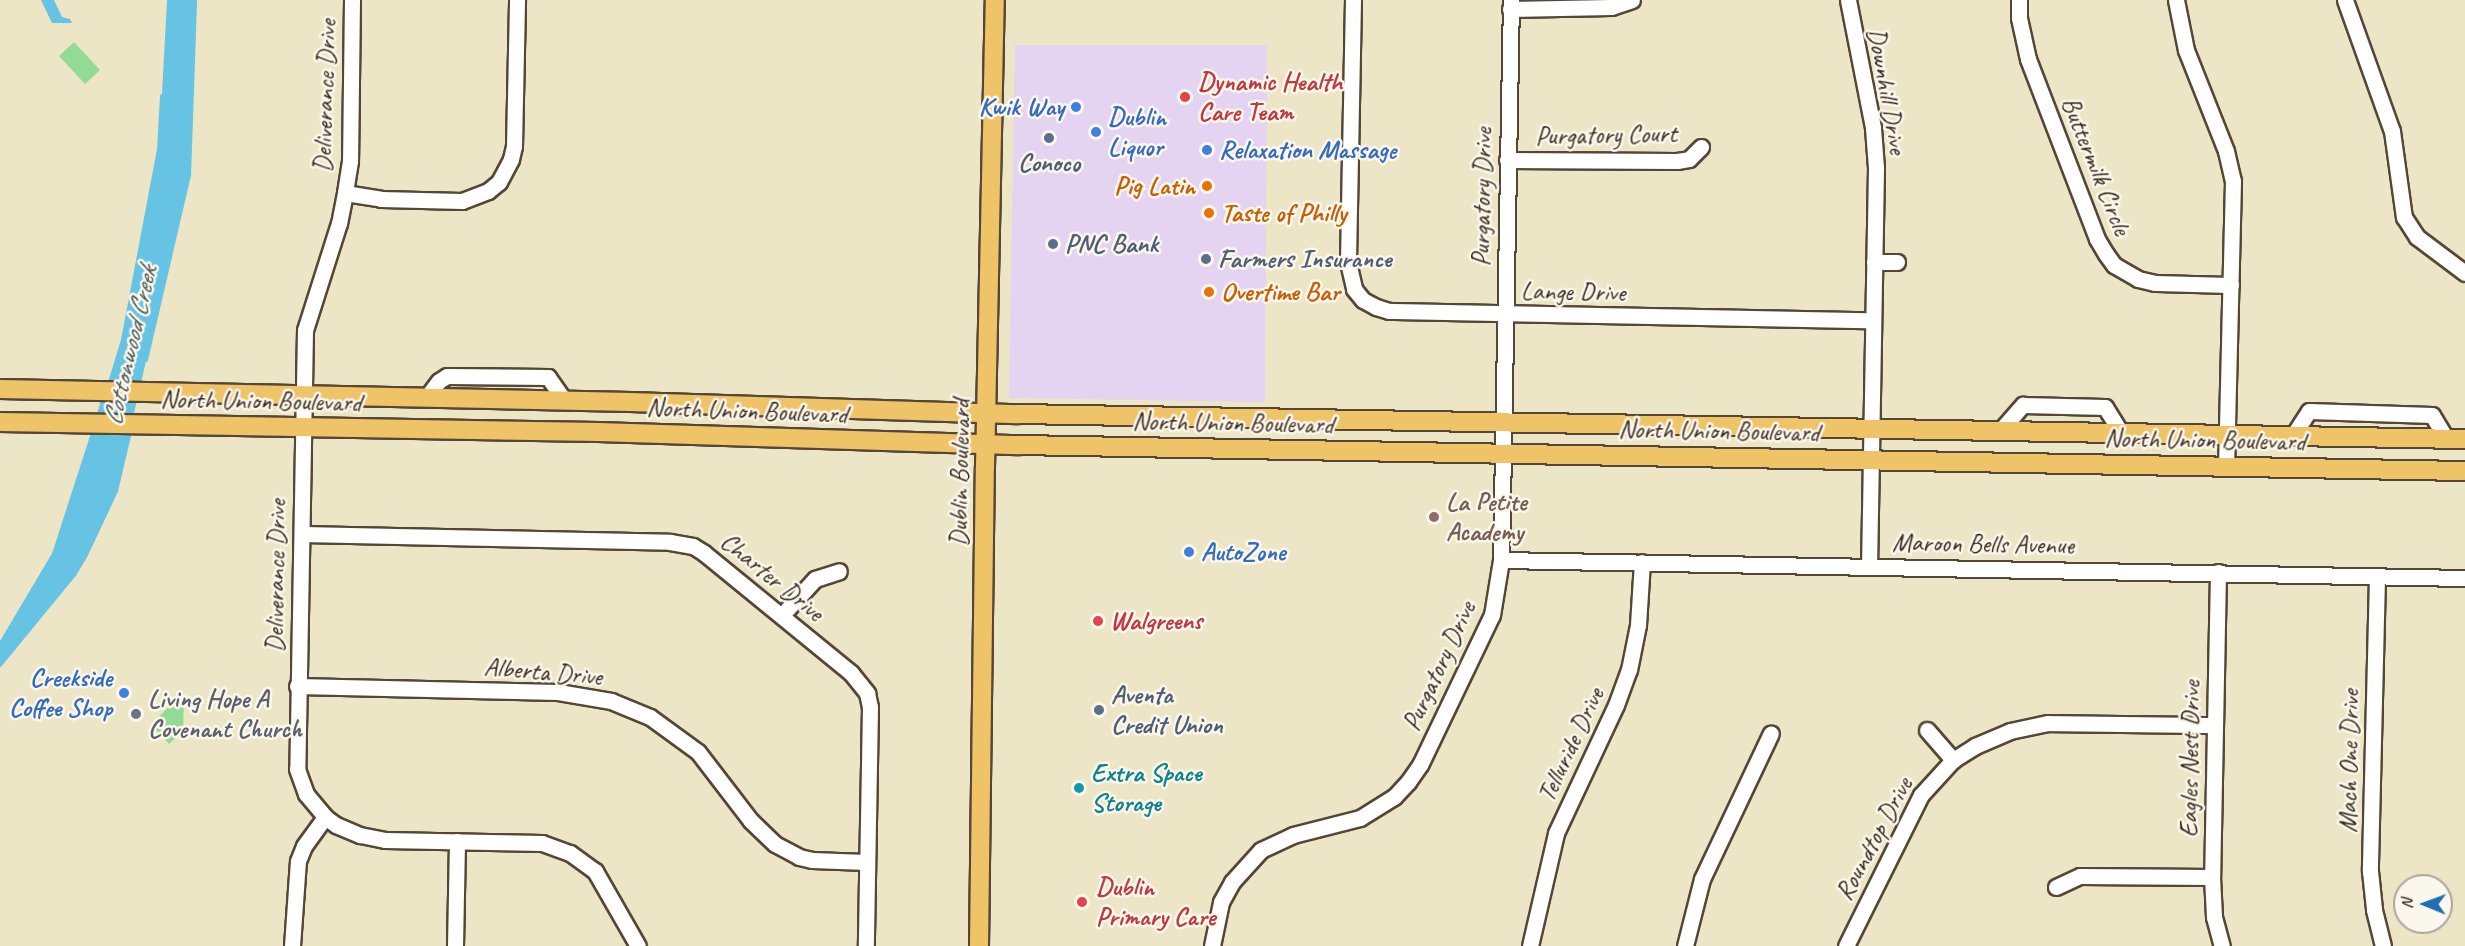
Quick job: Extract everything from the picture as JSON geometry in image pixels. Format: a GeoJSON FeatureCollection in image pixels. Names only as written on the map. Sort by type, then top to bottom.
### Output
{"type":"FeatureCollection","features":[{"type":"Feature","properties":{"kind":"main road","name":"Dublin Boulevard"},"geometry":{"type":"LineString","coordinates":[[979,946],[986,413],[995,0]]}},
{"type":"Feature","properties":{"kind":"main road","name":"North Union Boulevard"},"geometry":{"type":"LineString","coordinates":[[0,389],[986,413],[2465,439]]}},
{"type":"Feature","properties":{"kind":"main road","name":"North Union Boulevard"},"geometry":{"type":"LineString","coordinates":[[0,422],[610,432],[986,444],[2465,471]]}},
{"type":"Feature","properties":{"kind":"street","name":"Deliverance Drive"},"geometry":{"type":"LineString","coordinates":[[352,0],[350,161],[339,223],[308,315],[304,342],[297,769],[306,794],[325,817],[348,831],[371,838],[542,843],[570,853],[594,871],[638,946]]}},
{"type":"Feature","properties":{"kind":"street"},"geometry":{"type":"LineString","coordinates":[[345,194],[381,199],[462,201],[488,191],[499,182],[511,159],[513,146],[517,0]]}},
{"type":"Feature","properties":{"kind":"street","name":"Lange Drive"},"geometry":{"type":"LineString","coordinates":[[1353,0],[1348,262],[1354,289],[1364,300],[1389,311],[1872,321]]}},
{"type":"Feature","properties":{"kind":"street"},"geometry":{"type":"LineString","coordinates":[[1510,4],[1611,7],[1632,0]]}},
{"type":"Feature","properties":{"kind":"street","name":"Downhill Drive"},"geometry":{"type":"LineString","coordinates":[[1848,0],[1875,149],[1869,566]]}},
{"type":"Feature","properties":{"kind":"street","name":"Buttermilk Circle"},"geometry":{"type":"LineString","coordinates":[[2019,0],[2019,18],[2028,59],[2097,239],[2114,265],[2138,279],[2155,283],[2231,285]]}},
{"type":"Feature","properties":{"kind":"street"},"geometry":{"type":"LineString","coordinates":[[2176,0],[2186,51],[2230,167],[2233,181],[2226,466]]}},
{"type":"Feature","properties":{"kind":"street"},"geometry":{"type":"LineString","coordinates":[[2345,0],[2392,130],[2404,217],[2417,237],[2465,273]]}},
{"type":"Feature","properties":{"kind":"street","name":"Purgatory Drive"},"geometry":{"type":"LineString","coordinates":[[1212,946],[1221,902],[1232,882],[1261,850],[1293,835],[1360,818],[1394,797],[1408,782],[1420,765],[1492,615],[1501,560],[1510,4]]}},
{"type":"Feature","properties":{"kind":"street","name":"Purgatory Court"},"geometry":{"type":"LineString","coordinates":[[1507,160],[1677,161],[1689,159],[1701,147]]}},
{"type":"Feature","properties":{"kind":"street"},"geometry":{"type":"LineString","coordinates":[[1874,262],[1897,262]]}},
{"type":"Feature","properties":{"kind":"street","name":"North Union Boulevard"},"geometry":{"type":"LineString","coordinates":[[2000,431],[2023,405],[2105,407],[2122,434]]}},
{"type":"Feature","properties":{"kind":"street","name":"North Union Boulevard"},"geometry":{"type":"LineString","coordinates":[[2292,437],[2309,411],[2432,415],[2446,438]]}},
{"type":"Feature","properties":{"kind":"street","name":"Charter Drive"},"geometry":{"type":"LineString","coordinates":[[302,534],[682,543],[693,546],[704,553],[851,673],[867,693],[870,707],[866,946]]}},
{"type":"Feature","properties":{"kind":"street","name":"Maroon Bells Avenue"},"geometry":{"type":"LineString","coordinates":[[1501,560],[2465,578]]}},
{"type":"Feature","properties":{"kind":"street","name":"Telluride Drive"},"geometry":{"type":"LineString","coordinates":[[1530,946],[1556,833],[1616,705],[1629,670],[1638,625],[1642,562]]}},
{"type":"Feature","properties":{"kind":"street"},"geometry":{"type":"LineString","coordinates":[[782,615],[815,579],[839,571]]}},
{"type":"Feature","properties":{"kind":"street","name":"Eagles Nest Drive"},"geometry":{"type":"LineString","coordinates":[[2218,572],[2212,877],[2214,917],[2222,946]]}},
{"type":"Feature","properties":{"kind":"street","name":"Mach One Drive"},"geometry":{"type":"LineString","coordinates":[[2377,577],[2370,871],[2374,910],[2384,946]]}},
{"type":"Feature","properties":{"kind":"street","name":"Alberta Drive"},"geometry":{"type":"LineString","coordinates":[[297,686],[558,692],[611,701],[650,717],[698,752],[751,821],[775,844],[799,857],[812,860],[866,862]]}},
{"type":"Feature","properties":{"kind":"street","name":"Roundtop Drive"},"geometry":{"type":"LineString","coordinates":[[1846,946],[1921,795],[1953,760],[1975,746],[2010,731],[2048,723],[2215,725]]}},
{"type":"Feature","properties":{"kind":"street"},"geometry":{"type":"LineString","coordinates":[[1927,730],[1953,760]]}},
{"type":"Feature","properties":{"kind":"street"},"geometry":{"type":"LineString","coordinates":[[1685,946],[1698,888],[1771,733]]}},
{"type":"Feature","properties":{"kind":"street"},"geometry":{"type":"LineString","coordinates":[[292,946],[298,861],[308,839],[325,817]]}},
{"type":"Feature","properties":{"kind":"street"},"geometry":{"type":"LineString","coordinates":[[455,946],[457,841]]}},
{"type":"Feature","properties":{"kind":"street"},"geometry":{"type":"LineString","coordinates":[[2056,887],[2080,876],[2212,877]]}},
{"type":"Feature","properties":{"kind":"shaded area"},"geometry":{"type":"Polygon","coordinates":[[[1015,45],[1267,45],[1265,402],[1009,398],[1015,45]]]}},
{"type":"Feature","properties":{"kind":"green space"},"geometry":{"type":"Polygon","coordinates":[[[74,42],[100,70],[85,84],[59,56],[74,42]]]}},
{"type":"Feature","properties":{"kind":"green space"},"geometry":{"type":"Polygon","coordinates":[[[180,695],[184,699],[183,731],[169,744],[151,725],[180,695]]]}},
{"type":"Feature","properties":{"kind":"water"},"geometry":{"type":"Polygon","coordinates":[[[41,0],[54,0],[62,17],[70,19],[72,23],[52,23],[41,0]]]}},
{"type":"Feature","properties":{"kind":"water"},"geometry":{"type":"Polygon","coordinates":[[[167,0],[195,0],[189,175],[116,491],[74,575],[0,665],[0,645],[54,554],[123,340],[159,150],[167,0]]]}},
{"type":"Feature","properties":{"kind":"waterway","name":"Cottonwood Creek"},"geometry":{"type":"LineString","coordinates":[[146,360],[189,175],[195,0]]}},
{"type":"Feature","properties":{"kind":"waterway","name":"Cottonwood Creek"},"geometry":{"type":"LineString","coordinates":[[109,386],[123,340],[159,150],[162,96]]}},
{"type":"Feature","properties":{"kind":"waterway","name":"Cottonwood Creek"},"geometry":{"type":"LineString","coordinates":[[99,414],[104,398]]}},
{"type":"Feature","properties":{"kind":"waterway","name":"Cottonwood Creek"},"geometry":{"type":"LineString","coordinates":[[0,645],[54,554],[94,430]]}},
{"type":"Feature","properties":{"kind":"waterway","name":"Cottonwood Creek"},"geometry":{"type":"LineString","coordinates":[[0,665],[74,575],[85,557],[116,491],[130,432]]}},
{"type":"Feature","properties":{"kind":"place","name":"Dynamic Health Care Team"},"geometry":{"type":"Point","coordinates":[1185,97]}},
{"type":"Feature","properties":{"kind":"place","name":"Kwik Way"},"geometry":{"type":"Point","coordinates":[1076,107]}},
{"type":"Feature","properties":{"kind":"place","name":"Dublin Liquor"},"geometry":{"type":"Point","coordinates":[1096,132]}},
{"type":"Feature","properties":{"kind":"place","name":"Conoco"},"geometry":{"type":"Point","coordinates":[1049,138]}},
{"type":"Feature","properties":{"kind":"place","name":"Relaxation Massage"},"geometry":{"type":"Point","coordinates":[1207,150]}},
{"type":"Feature","properties":{"kind":"place","name":"Pig Latin"},"geometry":{"type":"Point","coordinates":[1207,186]}},
{"type":"Feature","properties":{"kind":"place","name":"Taste of Philly"},"geometry":{"type":"Point","coordinates":[1209,213]}},
{"type":"Feature","properties":{"kind":"place","name":"PNC Bank"},"geometry":{"type":"Point","coordinates":[1053,244]}},
{"type":"Feature","properties":{"kind":"place","name":"Farmers Insurance"},"geometry":{"type":"Point","coordinates":[1206,259]}},
{"type":"Feature","properties":{"kind":"place","name":"Overtime Bar"},"geometry":{"type":"Point","coordinates":[1209,292]}},
{"type":"Feature","properties":{"kind":"place","name":"La Petite Academy"},"geometry":{"type":"Point","coordinates":[1434,517]}},
{"type":"Feature","properties":{"kind":"place","name":"AutoZone"},"geometry":{"type":"Point","coordinates":[1189,552]}},
{"type":"Feature","properties":{"kind":"place","name":"Walgreens"},"geometry":{"type":"Point","coordinates":[1098,621]}},
{"type":"Feature","properties":{"kind":"place","name":"Creekside Coffee Shop"},"geometry":{"type":"Point","coordinates":[124,693]}},
{"type":"Feature","properties":{"kind":"place","name":"Aventa Credit Union"},"geometry":{"type":"Point","coordinates":[1099,710]}},
{"type":"Feature","properties":{"kind":"place","name":"Living Hope A Covenant Church"},"geometry":{"type":"Point","coordinates":[136,714]}},
{"type":"Feature","properties":{"kind":"place","name":"Extra Space Storage"},"geometry":{"type":"Point","coordinates":[1079,788]}},
{"type":"Feature","properties":{"kind":"place","name":"Dublin Primary Care"},"geometry":{"type":"Point","coordinates":[1082,902]}}]}
